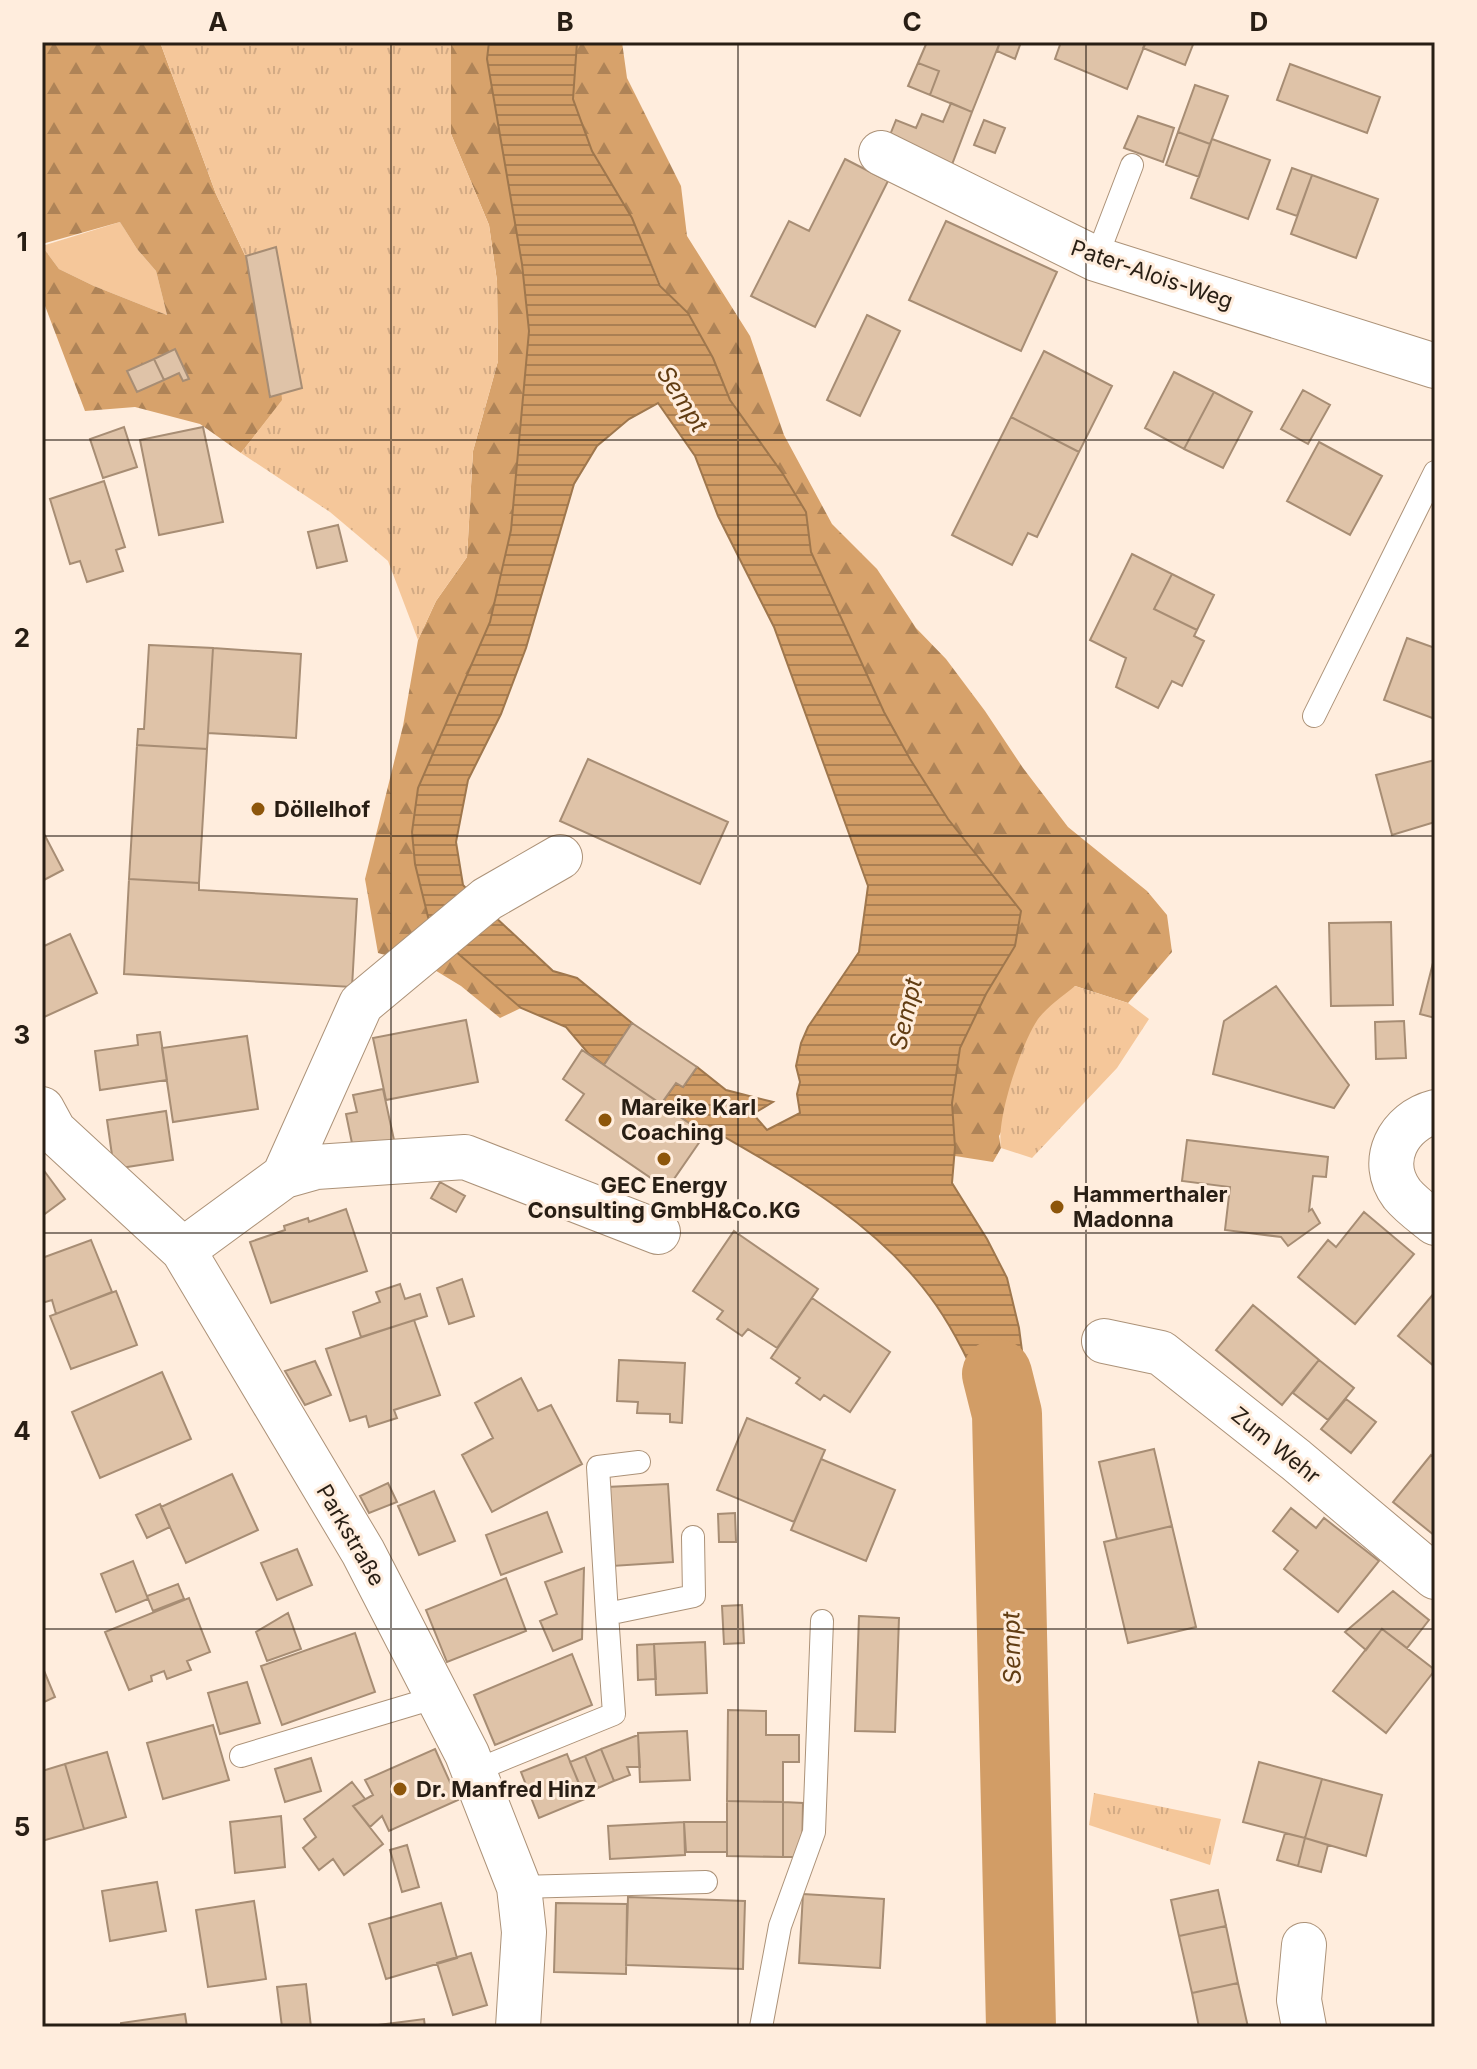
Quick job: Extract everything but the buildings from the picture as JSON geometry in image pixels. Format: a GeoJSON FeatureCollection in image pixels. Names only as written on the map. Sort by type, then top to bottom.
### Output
{"type":"FeatureCollection","features":[{"type":"Feature","properties":{"kind":"street","name":"Pater-Alois-Weg"},"geometry":{"type":"LineString","coordinates":[[881,153],[1096,259],[1435,366]]}},
{"type":"Feature","properties":{"kind":"street"},"geometry":{"type":"LineString","coordinates":[[284,1176],[361,1004],[487,899],[560,857]]}},
{"type":"Feature","properties":{"kind":"street","name":"Parkstraße"},"geometry":{"type":"LineString","coordinates":[[42,1109],[54,1131],[183,1250],[363,1552],[474,1771],[519,1887],[524,1932],[518,2027]]}},
{"type":"Feature","properties":{"kind":"street"},"geometry":{"type":"LineString","coordinates":[[1435,1112],[1410,1123],[1394,1144],[1391,1158],[1396,1184],[1403,1196],[1435,1223]]}},
{"type":"Feature","properties":{"kind":"street"},"geometry":{"type":"LineString","coordinates":[[183,1250],[284,1176],[316,1167],[465,1157],[658,1232]]}},
{"type":"Feature","properties":{"kind":"street","name":"Zum Wehr"},"geometry":{"type":"LineString","coordinates":[[1104,1341],[1161,1353],[1296,1460],[1435,1577]]}},
{"type":"Feature","properties":{"kind":"street"},"geometry":{"type":"LineString","coordinates":[[1304,1945],[1299,2000],[1304,2027]]}},
{"type":"Feature","properties":{"kind":"lane"},"geometry":{"type":"LineString","coordinates":[[1096,259],[1132,165]]}},
{"type":"Feature","properties":{"kind":"lane"},"geometry":{"type":"LineString","coordinates":[[1314,716],[1435,472]]}},
{"type":"Feature","properties":{"kind":"lane"},"geometry":{"type":"LineString","coordinates":[[474,1771],[614,1714],[598,1467],[639,1462]]}},
{"type":"Feature","properties":{"kind":"lane"},"geometry":{"type":"LineString","coordinates":[[607,1614],[694,1596],[693,1537]]}},
{"type":"Feature","properties":{"kind":"lane"},"geometry":{"type":"LineString","coordinates":[[761,2027],[780,1926],[814,1832],[822,1621]]}},
{"type":"Feature","properties":{"kind":"lane"},"geometry":{"type":"LineString","coordinates":[[241,1756],[437,1697]]}},
{"type":"Feature","properties":{"kind":"lane"},"geometry":{"type":"LineString","coordinates":[[519,1887],[706,1882]]}},
{"type":"Feature","properties":{"kind":"green space"},"geometry":{"type":"Polygon","coordinates":[[[42,42],[160,42],[216,194],[252,270],[279,367],[283,400],[241,453],[200,424],[135,407],[85,411],[42,298],[42,246],[59,269],[167,315],[156,271],[120,222],[42,244],[42,42]]]}},
{"type":"Feature","properties":{"kind":"green space"},"geometry":{"type":"Polygon","coordinates":[[[160,42],[451,42],[451,134],[489,225],[497,281],[498,361],[473,451],[467,557],[436,601],[418,640],[388,561],[330,512],[241,453],[282,400],[279,367],[252,270],[216,194],[160,42]]]}},
{"type":"Feature","properties":{"kind":"green space"},"geometry":{"type":"Polygon","coordinates":[[[451,42],[489,42],[487,59],[522,264],[529,331],[511,530],[490,622],[418,788],[454,950],[521,1008],[500,1018],[461,986],[433,969],[378,953],[365,879],[403,726],[418,640],[436,601],[467,557],[473,451],[498,361],[497,281],[489,225],[451,134],[451,42]]]}},
{"type":"Feature","properties":{"kind":"green space"},"geometry":{"type":"Polygon","coordinates":[[[577,42],[622,42],[627,78],[681,186],[687,236],[750,336],[784,435],[832,524],[877,569],[916,628],[946,659],[1068,827],[1147,891],[1167,915],[1172,952],[1128,1003],[1075,986],[999,1136],[1001,1148],[993,1162],[955,1156],[952,1103],[960,1048],[986,994],[1015,946],[1021,911],[948,819],[910,759],[884,712],[811,552],[806,512],[730,400],[713,358],[688,313],[661,286],[632,218],[592,151],[573,99],[577,42]]]}},
{"type":"Feature","properties":{"kind":"green space"},"geometry":{"type":"Polygon","coordinates":[[[120,222],[156,271],[167,315],[59,269],[42,246],[120,222]]]}},
{"type":"Feature","properties":{"kind":"green space"},"geometry":{"type":"Polygon","coordinates":[[[1075,986],[1128,1003],[1149,1019],[1117,1068],[1032,1158],[1001,1148],[1006,1101],[1024,1046],[1038,1019],[1075,986]]]}},
{"type":"Feature","properties":{"kind":"green space"},"geometry":{"type":"Polygon","coordinates":[[[1094,1793],[1221,1819],[1210,1865],[1089,1825],[1094,1793]]]}},
{"type":"Feature","properties":{"kind":"water"},"geometry":{"type":"Polygon","coordinates":[[[489,42],[577,42],[573,99],[592,151],[632,218],[660,286],[688,313],[713,358],[730,400],[806,512],[811,552],[884,712],[910,759],[948,819],[1021,911],[1015,946],[986,994],[960,1048],[952,1103],[955,1147],[952,1183],[1007,1278],[1019,1328],[1026,1381],[1023,1478],[997,1458],[987,1445],[983,1428],[985,1401],[963,1350],[936,1305],[890,1252],[864,1228],[807,1186],[716,1132],[705,1134],[661,1104],[676,1083],[683,1087],[697,1067],[726,1090],[773,1102],[753,1114],[767,1130],[800,1113],[797,1094],[800,1082],[796,1066],[801,1043],[808,1027],[859,952],[868,886],[774,627],[718,516],[695,456],[658,403],[629,419],[597,446],[574,484],[526,648],[501,714],[468,780],[456,842],[463,885],[477,900],[553,971],[577,978],[632,1023],[604,1065],[588,1053],[566,1027],[521,1008],[430,925],[415,864],[412,832],[418,788],[490,622],[511,530],[529,331],[522,264],[487,59],[489,42]]]}},
{"type":"Feature","properties":{"kind":"waterway","name":"Sempt"},"geometry":{"type":"LineString","coordinates":[[997,1374],[1007,1414],[1021,2027]]}},
{"type":"Feature","properties":{"kind":"place","name":"Döllelhof"},"geometry":{"type":"Point","coordinates":[258,809]}},
{"type":"Feature","properties":{"kind":"place","name":"Mareike Karl Coaching"},"geometry":{"type":"Point","coordinates":[605,1120]}},
{"type":"Feature","properties":{"kind":"place","name":"GEC Energy Consulting GmbH&Co.KG"},"geometry":{"type":"Point","coordinates":[664,1159]}},
{"type":"Feature","properties":{"kind":"place","name":"Hammerthaler Madonna"},"geometry":{"type":"Point","coordinates":[1057,1207]}},
{"type":"Feature","properties":{"kind":"place","name":"Dr. Manfred Hinz"},"geometry":{"type":"Point","coordinates":[400,1789]}}]}
